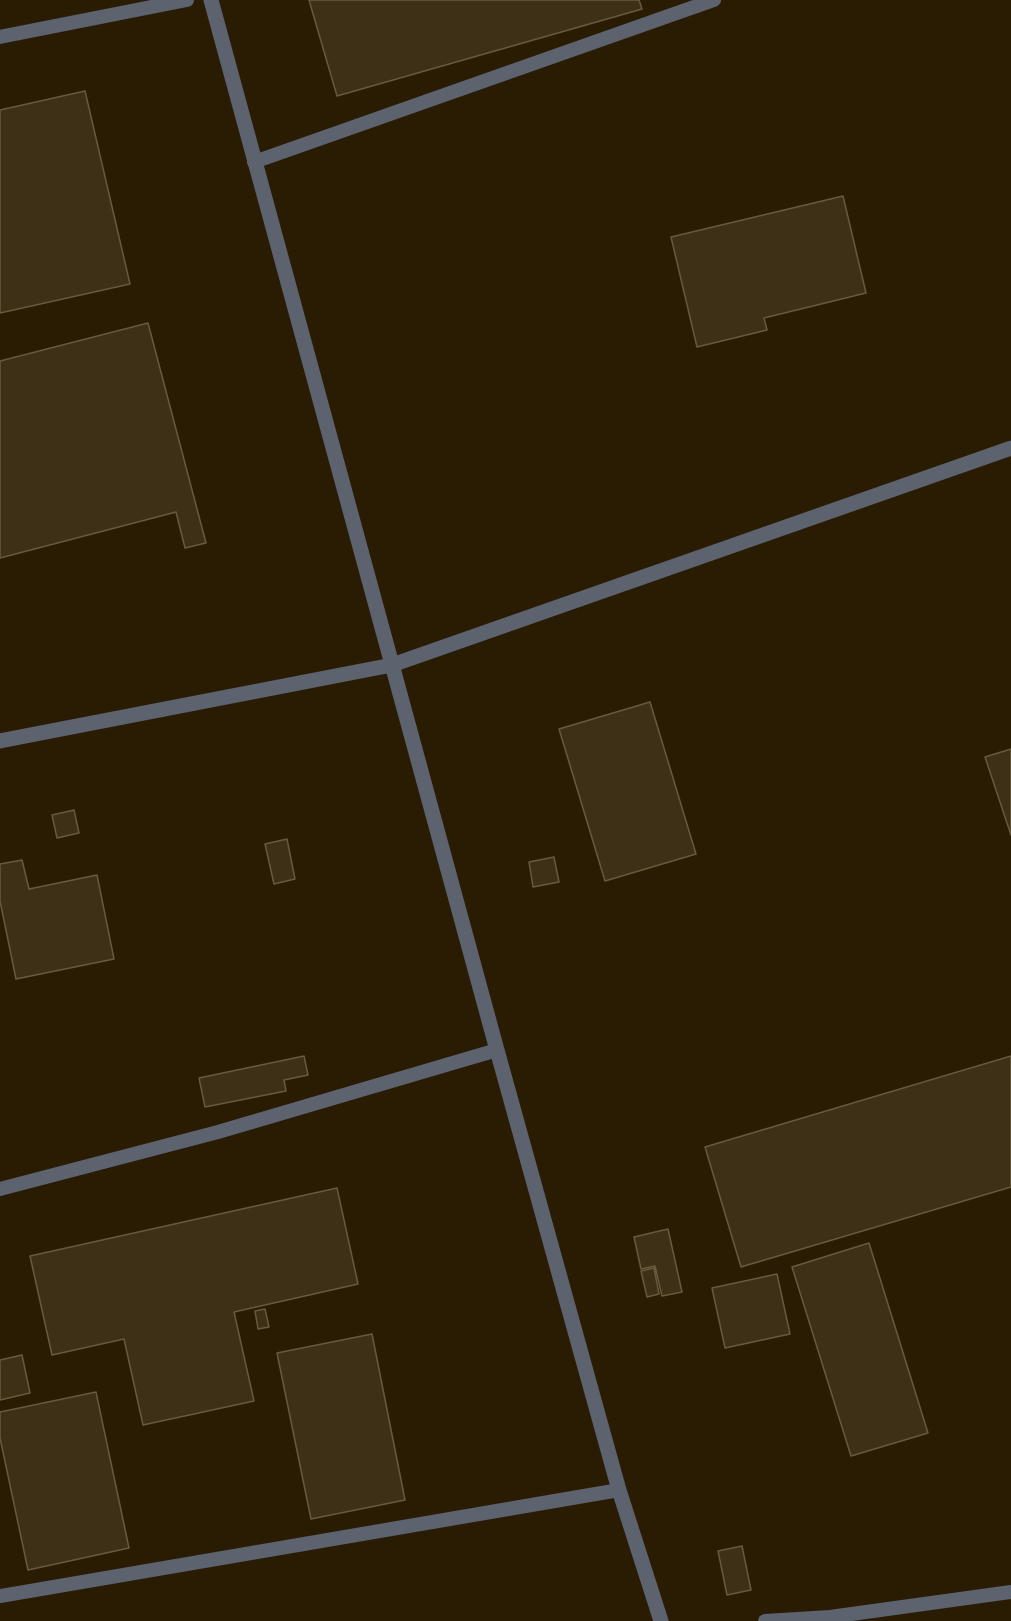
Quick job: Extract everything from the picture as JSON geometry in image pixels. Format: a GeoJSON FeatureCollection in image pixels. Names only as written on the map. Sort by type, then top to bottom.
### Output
{"type":"FeatureCollection","features":[{"type":"Feature","properties":{"kind":"street"},"geometry":{"type":"LineString","coordinates":[[211,0],[619,1490],[661,1621]]}},
{"type":"Feature","properties":{"kind":"street"},"geometry":{"type":"LineString","coordinates":[[0,741],[392,665],[1011,448]]}},
{"type":"Feature","properties":{"kind":"lane"},"geometry":{"type":"LineString","coordinates":[[0,37],[187,0]]}},
{"type":"Feature","properties":{"kind":"lane"},"geometry":{"type":"LineString","coordinates":[[254,162],[714,0]]}},
{"type":"Feature","properties":{"kind":"lane"},"geometry":{"type":"LineString","coordinates":[[0,1189],[218,1132],[497,1050]]}},
{"type":"Feature","properties":{"kind":"lane"},"geometry":{"type":"LineString","coordinates":[[0,1596],[619,1490]]}},
{"type":"Feature","properties":{"kind":"lane"},"geometry":{"type":"LineString","coordinates":[[765,1621],[830,1617],[1011,1592]]}},
{"type":"Feature","properties":{"kind":"building"},"geometry":{"type":"Polygon","coordinates":[[[309,0],[639,0],[642,9],[337,96],[309,0]]]}},
{"type":"Feature","properties":{"kind":"building"},"geometry":{"type":"Polygon","coordinates":[[[85,91],[130,284],[0,313],[0,110],[85,91]]]}},
{"type":"Feature","properties":{"kind":"building"},"geometry":{"type":"Polygon","coordinates":[[[843,196],[866,293],[764,318],[767,330],[697,347],[671,237],[843,196]]]}},
{"type":"Feature","properties":{"kind":"building"},"geometry":{"type":"Polygon","coordinates":[[[148,323],[206,543],[185,548],[176,512],[0,558],[0,361],[148,323]]]}},
{"type":"Feature","properties":{"kind":"building"},"geometry":{"type":"Polygon","coordinates":[[[650,702],[696,854],[605,881],[559,729],[650,702]]]}},
{"type":"Feature","properties":{"kind":"building"},"geometry":{"type":"Polygon","coordinates":[[[1011,749],[1011,835],[985,757],[1011,749]]]}},
{"type":"Feature","properties":{"kind":"building"},"geometry":{"type":"Polygon","coordinates":[[[74,810],[79,833],[57,838],[52,815],[74,810]]]}},
{"type":"Feature","properties":{"kind":"building"},"geometry":{"type":"Polygon","coordinates":[[[287,839],[295,879],[274,884],[265,844],[287,839]]]}},
{"type":"Feature","properties":{"kind":"building"},"geometry":{"type":"Polygon","coordinates":[[[554,857],[559,882],[533,887],[529,862],[554,857]]]}},
{"type":"Feature","properties":{"kind":"building"},"geometry":{"type":"Polygon","coordinates":[[[22,860],[29,889],[97,875],[114,959],[16,979],[0,901],[0,864],[22,860]]]}},
{"type":"Feature","properties":{"kind":"building"},"geometry":{"type":"Polygon","coordinates":[[[304,1056],[308,1075],[284,1080],[286,1091],[205,1107],[199,1078],[304,1056]]]}},
{"type":"Feature","properties":{"kind":"building"},"geometry":{"type":"Polygon","coordinates":[[[1011,1056],[1011,1187],[741,1267],[705,1147],[1011,1056]]]}},
{"type":"Feature","properties":{"kind":"building"},"geometry":{"type":"Polygon","coordinates":[[[337,1188],[358,1284],[234,1312],[254,1401],[143,1425],[124,1339],[52,1355],[30,1256],[337,1188]]]}},
{"type":"Feature","properties":{"kind":"building"},"geometry":{"type":"Polygon","coordinates":[[[668,1229],[682,1292],[662,1296],[655,1266],[641,1269],[634,1237],[668,1229]]]}},
{"type":"Feature","properties":{"kind":"building"},"geometry":{"type":"Polygon","coordinates":[[[869,1243],[928,1433],[851,1456],[792,1267],[869,1243]]]}},
{"type":"Feature","properties":{"kind":"building"},"geometry":{"type":"Polygon","coordinates":[[[654,1268],[659,1294],[647,1297],[641,1271],[654,1268]]]}},
{"type":"Feature","properties":{"kind":"building"},"geometry":{"type":"Polygon","coordinates":[[[777,1274],[790,1334],[725,1348],[712,1288],[777,1274]]]}},
{"type":"Feature","properties":{"kind":"building"},"geometry":{"type":"Polygon","coordinates":[[[265,1309],[269,1327],[258,1329],[255,1311],[265,1309]]]}},
{"type":"Feature","properties":{"kind":"building"},"geometry":{"type":"Polygon","coordinates":[[[372,1334],[405,1500],[311,1519],[277,1353],[372,1334]]]}},
{"type":"Feature","properties":{"kind":"building"},"geometry":{"type":"Polygon","coordinates":[[[22,1355],[30,1393],[0,1400],[0,1360],[22,1355]]]}},
{"type":"Feature","properties":{"kind":"building"},"geometry":{"type":"Polygon","coordinates":[[[96,1392],[129,1548],[28,1570],[0,1438],[0,1412],[96,1392]]]}},
{"type":"Feature","properties":{"kind":"building"},"geometry":{"type":"Polygon","coordinates":[[[742,1546],[751,1590],[727,1595],[718,1551],[742,1546]]]}}]}
